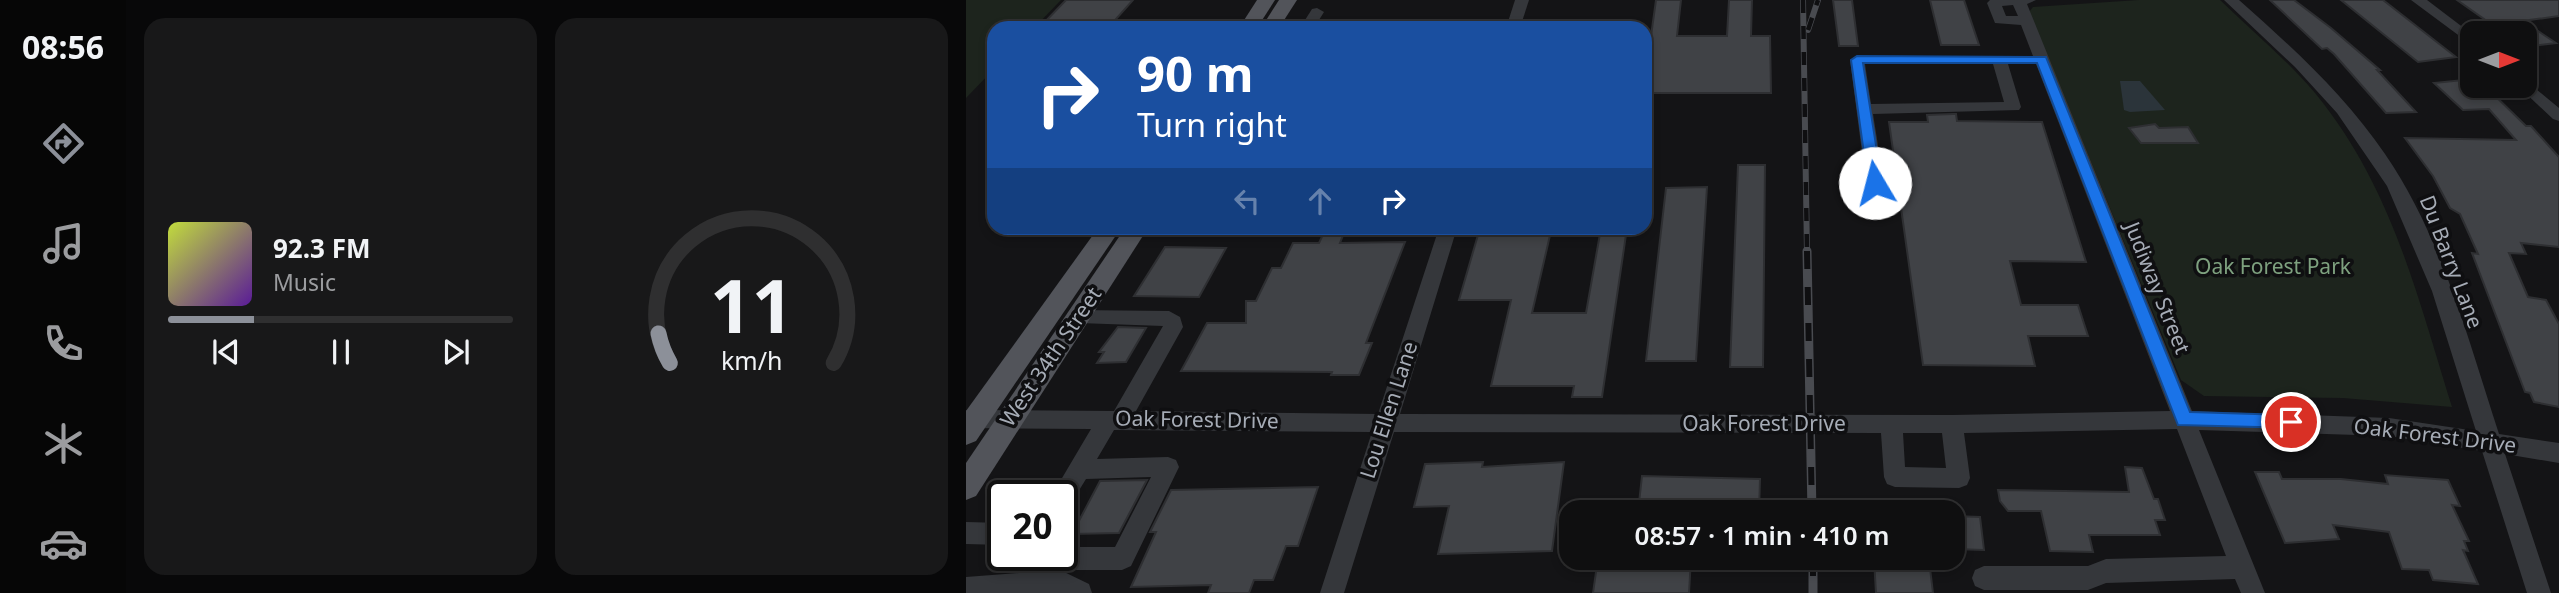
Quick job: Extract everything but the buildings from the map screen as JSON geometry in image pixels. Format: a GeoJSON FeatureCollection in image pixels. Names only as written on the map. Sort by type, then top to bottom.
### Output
{"type":"FeatureCollection","features":[{"type":"Feature","properties":{"kind":"main road"},"geometry":{"type":"LineString","coordinates":[[1252,21],[1266,0]]}},
{"type":"Feature","properties":{"kind":"main road"},"geometry":{"type":"LineString","coordinates":[[1274,21],[1288,0]]}},
{"type":"Feature","properties":{"kind":"main road","name":"West 34th Street"},"geometry":{"type":"LineString","coordinates":[[969,424],[1105,235]]}},
{"type":"Feature","properties":{"kind":"main road","name":"West 34th Street"},"geometry":{"type":"LineString","coordinates":[[966,486],[1132,235]]}},
{"type":"Feature","properties":{"kind":"street"},"geometry":{"type":"LineString","coordinates":[[1515,21],[1522,0]]}},
{"type":"Feature","properties":{"kind":"street"},"geometry":{"type":"LineString","coordinates":[[2018,0],[2030,0]]}},
{"type":"Feature","properties":{"kind":"street","name":"Judiway Street"},"geometry":{"type":"LineString","coordinates":[[2018,0],[2253,593]]}},
{"type":"Feature","properties":{"kind":"street","name":"Du Barry Lane"},"geometry":{"type":"LineString","coordinates":[[2231,0],[2294,56],[2329,93],[2396,184],[2423,241],[2449,310],[2539,593]]}},
{"type":"Feature","properties":{"kind":"street"},"geometry":{"type":"LineString","coordinates":[[2418,0],[2460,32]]}},
{"type":"Feature","properties":{"kind":"street"},"geometry":{"type":"LineString","coordinates":[[1311,21],[1317,12]]}},
{"type":"Feature","properties":{"kind":"street"},"geometry":{"type":"LineString","coordinates":[[1875,183],[1857,60],[2041,60]]}},
{"type":"Feature","properties":{"kind":"street"},"geometry":{"type":"LineString","coordinates":[[1864,108],[2013,107],[1999,60]]}},
{"type":"Feature","properties":{"kind":"street"},"geometry":{"type":"LineString","coordinates":[[2538,97],[2559,116]]}},
{"type":"Feature","properties":{"kind":"street","name":"Lou Ellen Lane"},"geometry":{"type":"LineString","coordinates":[[1332,593],[1446,235]]}},
{"type":"Feature","properties":{"kind":"street"},"geometry":{"type":"LineString","coordinates":[[1073,480],[1173,327],[1173,321],[1169,318],[1079,315]]}},
{"type":"Feature","properties":{"kind":"street","name":"Oak Forest Drive"},"geometry":{"type":"LineString","coordinates":[[969,424],[1010,418],[1384,424],[1952,424],[2185,420],[2389,427],[2559,453]]}},
{"type":"Feature","properties":{"kind":"street"},"geometry":{"type":"LineString","coordinates":[[1891,424],[1895,477],[1959,478],[1952,424]]}},
{"type":"Feature","properties":{"kind":"street"},"geometry":{"type":"LineString","coordinates":[[1078,558],[1122,558],[1168,467],[1079,469]]}},
{"type":"Feature","properties":{"kind":"street"},"geometry":{"type":"LineString","coordinates":[[966,533],[987,534]]}},
{"type":"Feature","properties":{"kind":"street"},"geometry":{"type":"LineString","coordinates":[[1984,578],[2088,578],[2106,571],[2243,567]]}},
{"type":"Feature","properties":{"kind":"street"},"geometry":{"type":"LineString","coordinates":[[966,589],[1060,582],[1080,593]]}},
{"type":"Feature","properties":{"kind":"green space"},"geometry":{"type":"Polygon","coordinates":[[[966,0],[1061,0],[1041,21],[987,21],[987,76],[966,98],[966,0]]]}},
{"type":"Feature","properties":{"kind":"green space","name":"Oak Forest Park"},"geometry":{"type":"Polygon","coordinates":[[[2139,0],[2220,0],[2315,93],[2342,129],[2383,204],[2414,283],[2452,407],[2343,398],[2204,396],[2181,380],[2029,12],[2033,7],[2139,0]]]}},
{"type":"Feature","properties":{"kind":"shaded area"},"geometry":{"type":"Polygon","coordinates":[[[2120,81],[2140,81],[2165,110],[2124,110],[2120,81]]]}},
{"type":"Feature","properties":{"kind":"railway"},"geometry":{"type":"LineString","coordinates":[[1803,0],[1807,253]]}},
{"type":"Feature","properties":{"kind":"railway"},"geometry":{"type":"LineString","coordinates":[[1808,30],[1818,0]]}},
{"type":"Feature","properties":{"kind":"railway"},"geometry":{"type":"LineString","coordinates":[[1807,251],[1812,500]]}},
{"type":"Feature","properties":{"kind":"railway"},"geometry":{"type":"LineString","coordinates":[[1813,570],[1813,593]]}},
{"type":"Feature","properties":{"kind":"route"},"geometry":{"type":"LineString","coordinates":[[1875,183],[1857,60],[2041,60],[2185,420],[2291,422]]}}]}
